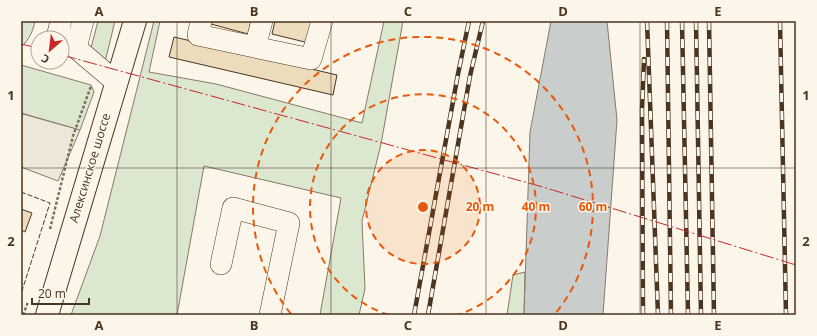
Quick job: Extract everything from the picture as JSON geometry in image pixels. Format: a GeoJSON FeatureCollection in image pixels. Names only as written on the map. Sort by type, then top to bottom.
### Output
{"type":"FeatureCollection","features":[{"type":"Feature","properties":{"kind":"main road","name":"Алексинское шоссе"},"geometry":{"type":"LineString","coordinates":[[47,315],[134,21]]}},
{"type":"Feature","properties":{"kind":"lane"},"geometry":{"type":"LineString","coordinates":[[61,21],[58,33],[116,82]]}},
{"type":"Feature","properties":{"kind":"lane"},"geometry":{"type":"LineString","coordinates":[[76,48],[84,21]]}},
{"type":"Feature","properties":{"kind":"lane"},"geometry":{"type":"LineString","coordinates":[[201,21],[198,35],[311,59],[322,21]]}},
{"type":"Feature","properties":{"kind":"lane"},"geometry":{"type":"LineString","coordinates":[[255,47],[262,21]]}},
{"type":"Feature","properties":{"kind":"lane"},"geometry":{"type":"LineString","coordinates":[[221,264],[233,208],[289,223],[270,315]]}},
{"type":"Feature","properties":{"kind":"path"},"geometry":{"type":"LineString","coordinates":[[49,231],[73,136],[91,85]]}},
{"type":"Feature","properties":{"kind":"path"},"geometry":{"type":"LineString","coordinates":[[23,315],[28,301]]}},
{"type":"Feature","properties":{"kind":"green space"},"geometry":{"type":"Polygon","coordinates":[[[21,21],[35,21],[32,30],[30,30],[30,35],[21,47],[21,21]]]}},
{"type":"Feature","properties":{"kind":"green space"},"geometry":{"type":"Polygon","coordinates":[[[98,21],[115,21],[105,62],[91,48],[98,21]]]}},
{"type":"Feature","properties":{"kind":"green space"},"geometry":{"type":"Polygon","coordinates":[[[154,21],[160,21],[149,72],[216,84],[362,123],[384,21],[403,21],[381,144],[362,221],[365,289],[359,315],[320,315],[341,198],[204,166],[177,315],[71,315],[100,236],[154,21]]]}},
{"type":"Feature","properties":{"kind":"green space"},"geometry":{"type":"Polygon","coordinates":[[[21,65],[30,68],[30,70],[38,70],[91,85],[94,92],[80,130],[21,113],[21,65]]]}},
{"type":"Feature","properties":{"kind":"green space"},"geometry":{"type":"Polygon","coordinates":[[[525,272],[524,315],[507,315],[513,275],[525,272]]]}},
{"type":"Feature","properties":{"kind":"shaded area"},"geometry":{"type":"Polygon","coordinates":[[[551,21],[607,21],[617,120],[603,315],[524,315],[530,132],[551,21]]]}},
{"type":"Feature","properties":{"kind":"shaded area"},"geometry":{"type":"Polygon","coordinates":[[[23,114],[80,130],[58,181],[21,167],[21,120],[23,114]]]}},
{"type":"Feature","properties":{"kind":"building"},"geometry":{"type":"Polygon","coordinates":[[[211,21],[251,21],[248,34],[211,24],[211,21]]]}},
{"type":"Feature","properties":{"kind":"building"},"geometry":{"type":"Polygon","coordinates":[[[275,21],[315,21],[309,43],[272,34],[275,21]]]}},
{"type":"Feature","properties":{"kind":"building"},"geometry":{"type":"Polygon","coordinates":[[[174,37],[337,75],[333,95],[169,57],[174,37]]]}},
{"type":"Feature","properties":{"kind":"building"},"geometry":{"type":"Polygon","coordinates":[[[21,209],[32,213],[25,232],[21,230],[21,209]]]}},
{"type":"Feature","properties":{"kind":"railway"},"geometry":{"type":"LineString","coordinates":[[414,315],[469,21]]}},
{"type":"Feature","properties":{"kind":"railway"},"geometry":{"type":"LineString","coordinates":[[428,315],[470,76],[483,21]]}},
{"type":"Feature","properties":{"kind":"railway"},"geometry":{"type":"LineString","coordinates":[[647,21],[658,315]]}},
{"type":"Feature","properties":{"kind":"railway"},"geometry":{"type":"LineString","coordinates":[[667,21],[671,315]]}},
{"type":"Feature","properties":{"kind":"railway"},"geometry":{"type":"LineString","coordinates":[[682,21],[688,315]]}},
{"type":"Feature","properties":{"kind":"railway"},"geometry":{"type":"LineString","coordinates":[[696,21],[701,315]]}},
{"type":"Feature","properties":{"kind":"railway"},"geometry":{"type":"LineString","coordinates":[[709,21],[714,315]]}},
{"type":"Feature","properties":{"kind":"railway"},"geometry":{"type":"LineString","coordinates":[[780,21],[786,315]]}},
{"type":"Feature","properties":{"kind":"railway"},"geometry":{"type":"LineString","coordinates":[[643,315],[642,110],[644,59]]}},
{"type":"Feature","properties":{"kind":"fence"},"geometry":{"type":"LineString","coordinates":[[21,192],[50,203],[21,294]]}},
{"type":"Feature","properties":{"kind":"power"},"geometry":{"type":"LineString","coordinates":[[21,44],[30,46]]}},
{"type":"Feature","properties":{"kind":"power"},"geometry":{"type":"LineString","coordinates":[[70,57],[543,187],[796,265]]}}]}
